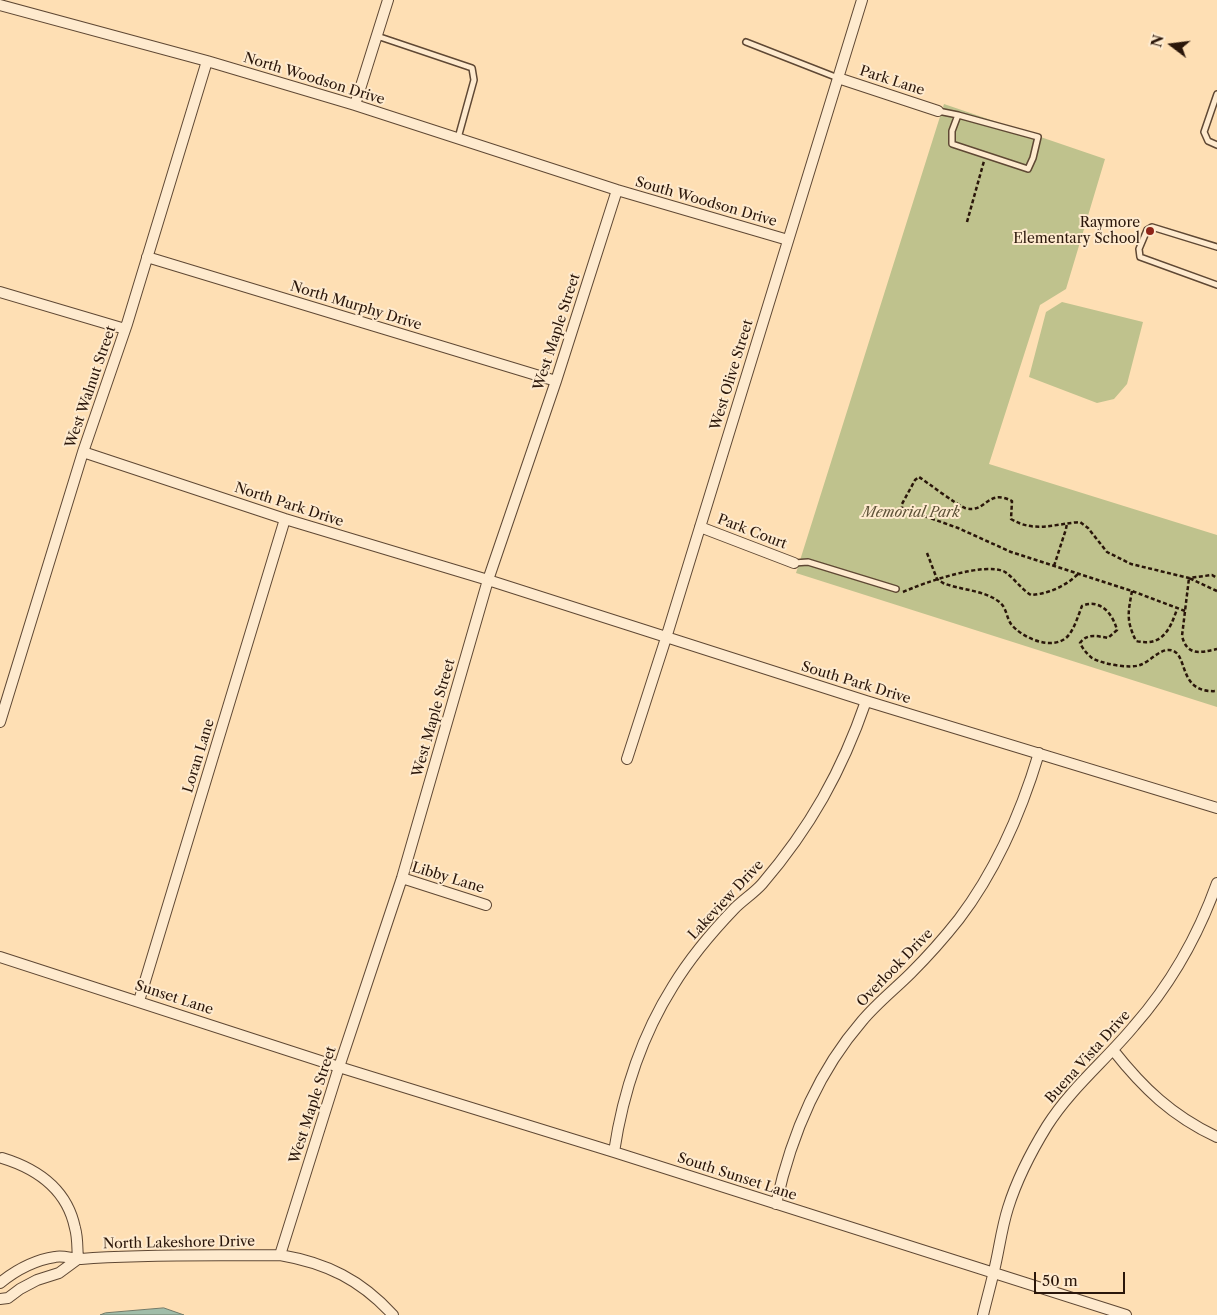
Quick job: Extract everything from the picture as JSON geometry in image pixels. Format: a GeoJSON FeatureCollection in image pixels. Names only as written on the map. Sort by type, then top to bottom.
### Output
{"type":"FeatureCollection","features":[{"type":"Feature","properties":{"kind":"street"},"geometry":{"type":"LineString","coordinates":[[355,105],[388,0]]}},
{"type":"Feature","properties":{"kind":"street","name":"West Olive Street"},"geometry":{"type":"LineString","coordinates":[[627,759],[862,0]]}},
{"type":"Feature","properties":{"kind":"street","name":"North Woodson Drive"},"geometry":{"type":"LineString","coordinates":[[0,5],[208,61],[355,105],[617,190]]}},
{"type":"Feature","properties":{"kind":"street","name":"West Walnut Street"},"geometry":{"type":"LineString","coordinates":[[0,722],[83,452],[125,329],[208,61]]}},
{"type":"Feature","properties":{"kind":"street","name":"Park Lane"},"geometry":{"type":"LineString","coordinates":[[838,78],[938,111]]}},
{"type":"Feature","properties":{"kind":"street","name":"South Woodson Drive"},"geometry":{"type":"LineString","coordinates":[[617,190],[788,240]]}},
{"type":"Feature","properties":{"kind":"street","name":"West Maple Street"},"geometry":{"type":"LineString","coordinates":[[280,1256],[339,1067],[402,878],[488,580],[556,382],[617,190]]}},
{"type":"Feature","properties":{"kind":"street","name":"North Murphy Drive"},"geometry":{"type":"LineString","coordinates":[[148,257],[556,382]]}},
{"type":"Feature","properties":{"kind":"street"},"geometry":{"type":"LineString","coordinates":[[0,292],[125,329]]}},
{"type":"Feature","properties":{"kind":"street","name":"North Park Drive"},"geometry":{"type":"LineString","coordinates":[[83,452],[285,519],[488,580]]}},
{"type":"Feature","properties":{"kind":"street","name":"Loran Lane"},"geometry":{"type":"LineString","coordinates":[[139,1001],[285,519]]}},
{"type":"Feature","properties":{"kind":"street","name":"Park Court"},"geometry":{"type":"LineString","coordinates":[[700,527],[794,563]]}},
{"type":"Feature","properties":{"kind":"street","name":"South Park Drive"},"geometry":{"type":"LineString","coordinates":[[488,580],[866,701],[1217,808]]}},
{"type":"Feature","properties":{"kind":"street","name":"Lakeview Drive"},"geometry":{"type":"LineString","coordinates":[[614,1152],[619,1116],[628,1082],[655,1016],[673,985],[694,955],[716,928],[760,886],[787,854],[806,827],[840,768],[866,701]]}},
{"type":"Feature","properties":{"kind":"street","name":"Overlook Drive"},"geometry":{"type":"LineString","coordinates":[[776,1204],[793,1140],[808,1103],[824,1074],[862,1021],[938,944],[978,892],[1013,827],[1028,789],[1039,753]]}},
{"type":"Feature","properties":{"kind":"street","name":"Libby Lane"},"geometry":{"type":"LineString","coordinates":[[402,878],[486,904]]}},
{"type":"Feature","properties":{"kind":"street","name":"Buena Vista Drive"},"geometry":{"type":"LineString","coordinates":[[983,1315],[1008,1208],[1032,1151],[1048,1124],[1066,1100],[1086,1076],[1113,1050],[1158,997],[1179,966],[1197,932],[1217,883]]}},
{"type":"Feature","properties":{"kind":"street","name":"Sunset Lane"},"geometry":{"type":"LineString","coordinates":[[0,957],[339,1067]]}},
{"type":"Feature","properties":{"kind":"street"},"geometry":{"type":"LineString","coordinates":[[1113,1050],[1149,1092],[1168,1108],[1193,1125],[1217,1137]]}},
{"type":"Feature","properties":{"kind":"street","name":"South Sunset Lane"},"geometry":{"type":"LineString","coordinates":[[339,1067],[614,1152],[1126,1315]]}},
{"type":"Feature","properties":{"kind":"street"},"geometry":{"type":"LineString","coordinates":[[0,1299],[8,1298],[37,1280],[59,1273],[78,1259],[75,1227],[63,1199],[52,1184],[38,1172],[2,1158]]}},
{"type":"Feature","properties":{"kind":"street","name":"North Lakeshore Drive"},"geometry":{"type":"LineString","coordinates":[[0,1283],[24,1267],[40,1260],[57,1256],[78,1259],[118,1256],[280,1256],[304,1259],[345,1275],[363,1287],[393,1315]]}},
{"type":"Feature","properties":{"kind":"lane"},"geometry":{"type":"LineString","coordinates":[[377,36],[472,68],[474,80],[458,138]]}},
{"type":"Feature","properties":{"kind":"lane"},"geometry":{"type":"LineString","coordinates":[[746,42],[838,78]]}},
{"type":"Feature","properties":{"kind":"lane"},"geometry":{"type":"LineString","coordinates":[[1217,94],[1204,132],[1208,141],[1217,145]]}},
{"type":"Feature","properties":{"kind":"lane"},"geometry":{"type":"LineString","coordinates":[[938,111],[958,115],[1038,137],[1028,169],[952,144],[952,131],[958,115]]}},
{"type":"Feature","properties":{"kind":"lane"},"geometry":{"type":"LineString","coordinates":[[1217,247],[1152,227],[1146,230],[1139,249],[1140,257],[1217,285]]}},
{"type":"Feature","properties":{"kind":"lane"},"geometry":{"type":"LineString","coordinates":[[794,563],[808,562],[896,589]]}},
{"type":"Feature","properties":{"kind":"path"},"geometry":{"type":"LineString","coordinates":[[967,222],[985,155]]}},
{"type":"Feature","properties":{"kind":"path"},"geometry":{"type":"LineString","coordinates":[[1185,612],[1132,591],[1011,552],[958,528],[902,508],[902,504],[915,480],[919,477],[965,508],[980,508],[992,497],[1003,496],[1012,501],[1011,518],[1021,525],[1035,528],[1080,522],[1088,528],[1107,552],[1131,564],[1189,578],[1217,592]]}},
{"type":"Feature","properties":{"kind":"path"},"geometry":{"type":"LineString","coordinates":[[1054,566],[1067,523]]}},
{"type":"Feature","properties":{"kind":"path"},"geometry":{"type":"LineString","coordinates":[[927,553],[937,579],[943,583],[998,601],[1003,605],[1010,623],[1019,632],[1030,638],[1047,643],[1055,643],[1065,639],[1082,606],[1088,603],[1103,606],[1114,621],[1117,630],[1108,638],[1091,636],[1084,638],[1080,644],[1084,651],[1093,658],[1128,668],[1141,665],[1166,650],[1175,652],[1181,657],[1186,677],[1191,683],[1210,692],[1217,691]]}},
{"type":"Feature","properties":{"kind":"path"},"geometry":{"type":"LineString","coordinates":[[896,589],[899,594],[937,579],[978,570],[997,569],[1006,572],[1031,595],[1042,594],[1070,582],[1078,574]]}},
{"type":"Feature","properties":{"kind":"path"},"geometry":{"type":"LineString","coordinates":[[1189,578],[1212,576],[1217,578]]}},
{"type":"Feature","properties":{"kind":"path"},"geometry":{"type":"LineString","coordinates":[[1189,578],[1182,636],[1185,645],[1189,650],[1196,652],[1217,648]]}},
{"type":"Feature","properties":{"kind":"path"},"geometry":{"type":"LineString","coordinates":[[1132,591],[1128,612],[1129,626],[1136,641],[1145,643],[1156,641],[1171,628],[1177,609]]}},
{"type":"Feature","properties":{"kind":"green space","name":"Memorial Park"},"geometry":{"type":"Polygon","coordinates":[[[944,104],[1105,159],[1066,289],[1040,305],[989,464],[1217,535],[1217,707],[796,573],[944,104]]]}},
{"type":"Feature","properties":{"kind":"green space"},"geometry":{"type":"Polygon","coordinates":[[[1062,302],[1143,322],[1127,384],[1114,399],[1097,403],[1029,377],[1046,312],[1062,302]]]}},
{"type":"Feature","properties":{"kind":"shaded area"},"geometry":{"type":"Polygon","coordinates":[[[164,1308],[184,1315],[100,1315],[105,1313],[164,1308]]]}},
{"type":"Feature","properties":{"kind":"place","name":"Raymore Elementary School"},"geometry":{"type":"Point","coordinates":[1150,231]}}]}
